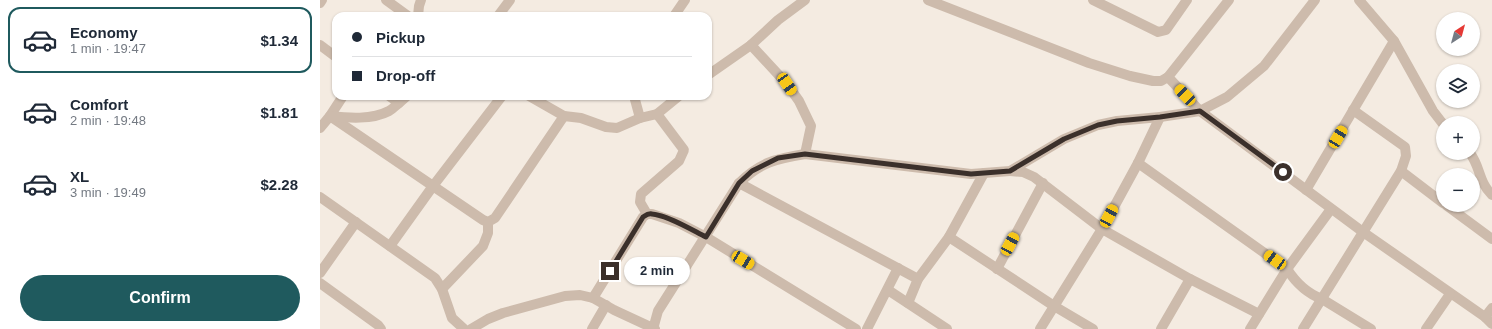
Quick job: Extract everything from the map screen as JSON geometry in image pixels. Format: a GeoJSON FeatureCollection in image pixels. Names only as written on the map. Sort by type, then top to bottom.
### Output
{"type":"FeatureCollection","features":[{"type":"Feature","properties":{"kind":"street"},"geometry":{"type":"LineString","coordinates":[[386,0],[402,12]]}},
{"type":"Feature","properties":{"kind":"street"},"geometry":{"type":"LineString","coordinates":[[418,12],[421,0]]}},
{"type":"Feature","properties":{"kind":"street"},"geometry":{"type":"LineString","coordinates":[[501,12],[510,0]]}},
{"type":"Feature","properties":{"kind":"street"},"geometry":{"type":"LineString","coordinates":[[676,12],[684,0]]}},
{"type":"Feature","properties":{"kind":"street"},"geometry":{"type":"LineString","coordinates":[[712,72],[751,45],[778,20],[805,0]]}},
{"type":"Feature","properties":{"kind":"street"},"geometry":{"type":"LineString","coordinates":[[928,0],[1089,63],[1130,76],[1153,80],[1161,80],[1168,77],[1229,0]]}},
{"type":"Feature","properties":{"kind":"street"},"geometry":{"type":"LineString","coordinates":[[1093,0],[1158,32],[1166,30],[1187,0]]}},
{"type":"Feature","properties":{"kind":"street"},"geometry":{"type":"LineString","coordinates":[[1010,171],[1064,139],[1098,125],[1117,121],[1200,111],[1227,97],[1264,66],[1315,0]]}},
{"type":"Feature","properties":{"kind":"street"},"geometry":{"type":"LineString","coordinates":[[1360,0],[1394,40],[1437,116]]}},
{"type":"Feature","properties":{"kind":"street"},"geometry":{"type":"LineString","coordinates":[[1306,190],[1394,40]]}},
{"type":"Feature","properties":{"kind":"street"},"geometry":{"type":"LineString","coordinates":[[751,45],[787,84],[799,101],[811,126],[805,154]]}},
{"type":"Feature","properties":{"kind":"street"},"geometry":{"type":"LineString","coordinates":[[320,46],[332,54]]}},
{"type":"Feature","properties":{"kind":"street"},"geometry":{"type":"LineString","coordinates":[[1168,77],[1200,111],[1363,232],[1488,320],[1492,308]]}},
{"type":"Feature","properties":{"kind":"street"},"geometry":{"type":"LineString","coordinates":[[320,128],[330,116],[340,100]]}},
{"type":"Feature","properties":{"kind":"street"},"geometry":{"type":"LineString","coordinates":[[330,116],[372,116],[389,111],[402,100]]}},
{"type":"Feature","properties":{"kind":"street"},"geometry":{"type":"LineString","coordinates":[[390,246],[433,186],[499,100]]}},
{"type":"Feature","properties":{"kind":"street"},"geometry":{"type":"LineString","coordinates":[[536,100],[564,116],[581,118],[606,127],[617,128],[640,118],[657,114],[674,100]]}},
{"type":"Feature","properties":{"kind":"street"},"geometry":{"type":"LineString","coordinates":[[635,100],[640,118]]}},
{"type":"Feature","properties":{"kind":"street"},"geometry":{"type":"LineString","coordinates":[[1303,329],[1401,172],[1406,156],[1405,147],[1353,110]]}},
{"type":"Feature","properties":{"kind":"street"},"geometry":{"type":"LineString","coordinates":[[647,214],[640,202],[641,194],[679,161],[684,150],[657,114]]}},
{"type":"Feature","properties":{"kind":"street"},"geometry":{"type":"LineString","coordinates":[[330,116],[488,222]]}},
{"type":"Feature","properties":{"kind":"street"},"geometry":{"type":"LineString","coordinates":[[488,222],[495,218],[564,116]]}},
{"type":"Feature","properties":{"kind":"street"},"geometry":{"type":"LineString","coordinates":[[1040,329],[1102,229],[1138,163],[1160,117]]}},
{"type":"Feature","properties":{"kind":"street"},"geometry":{"type":"LineString","coordinates":[[471,329],[488,319],[503,313],[565,296],[580,295],[593,298],[653,329],[658,311],[739,183],[752,171],[778,158],[805,154],[971,174],[1010,171],[1023,172],[1034,177],[1102,229],[1190,279],[1259,314]]}},
{"type":"Feature","properties":{"kind":"street"},"geometry":{"type":"LineString","coordinates":[[1474,160],[1485,188],[1492,195]]}},
{"type":"Feature","properties":{"kind":"street"},"geometry":{"type":"LineString","coordinates":[[1138,163],[1287,269],[1293,279],[1304,290],[1322,299],[1371,329]]}},
{"type":"Feature","properties":{"kind":"street"},"geometry":{"type":"LineString","coordinates":[[908,303],[918,279],[949,237],[984,172]]}},
{"type":"Feature","properties":{"kind":"street"},"geometry":{"type":"LineString","coordinates":[[1401,172],[1436,198]]}},
{"type":"Feature","properties":{"kind":"street"},"geometry":{"type":"LineString","coordinates":[[739,183],[918,279]]}},
{"type":"Feature","properties":{"kind":"street"},"geometry":{"type":"LineString","coordinates":[[997,269],[1043,184]]}},
{"type":"Feature","properties":{"kind":"street"},"geometry":{"type":"LineString","coordinates":[[320,197],[435,278],[442,289],[452,318],[464,329]]}},
{"type":"Feature","properties":{"kind":"street"},"geometry":{"type":"LineString","coordinates":[[1250,329],[1287,269],[1331,209]]}},
{"type":"Feature","properties":{"kind":"street"},"geometry":{"type":"LineString","coordinates":[[1455,212],[1492,239]]}},
{"type":"Feature","properties":{"kind":"street"},"geometry":{"type":"LineString","coordinates":[[593,298],[643,217],[647,214],[652,214],[679,223],[706,237],[856,329]]}},
{"type":"Feature","properties":{"kind":"street"},"geometry":{"type":"LineString","coordinates":[[320,273],[356,222]]}},
{"type":"Feature","properties":{"kind":"street"},"geometry":{"type":"LineString","coordinates":[[442,289],[484,246],[488,232],[488,222]]}},
{"type":"Feature","properties":{"kind":"street"},"geometry":{"type":"LineString","coordinates":[[949,237],[1054,306],[1093,329]]}},
{"type":"Feature","properties":{"kind":"street"},"geometry":{"type":"LineString","coordinates":[[867,329],[898,268]]}},
{"type":"Feature","properties":{"kind":"street"},"geometry":{"type":"LineString","coordinates":[[1161,329],[1190,279]]}},
{"type":"Feature","properties":{"kind":"street"},"geometry":{"type":"LineString","coordinates":[[320,284],[378,325],[381,329]]}},
{"type":"Feature","properties":{"kind":"street"},"geometry":{"type":"LineString","coordinates":[[888,290],[947,329]]}},
{"type":"Feature","properties":{"kind":"street"},"geometry":{"type":"LineString","coordinates":[[1426,329],[1450,294]]}},
{"type":"Feature","properties":{"kind":"street"},"geometry":{"type":"LineString","coordinates":[[592,329],[606,306]]}},
{"type":"Feature","properties":{"kind":"route"},"geometry":{"type":"LineString","coordinates":[[610,271],[643,217],[647,214],[652,214],[679,223],[706,237],[739,183],[752,171],[778,158],[791,156],[805,154],[971,174],[1010,171],[1064,139],[1098,125],[1117,121],[1200,111],[1283,172]]}}]}
